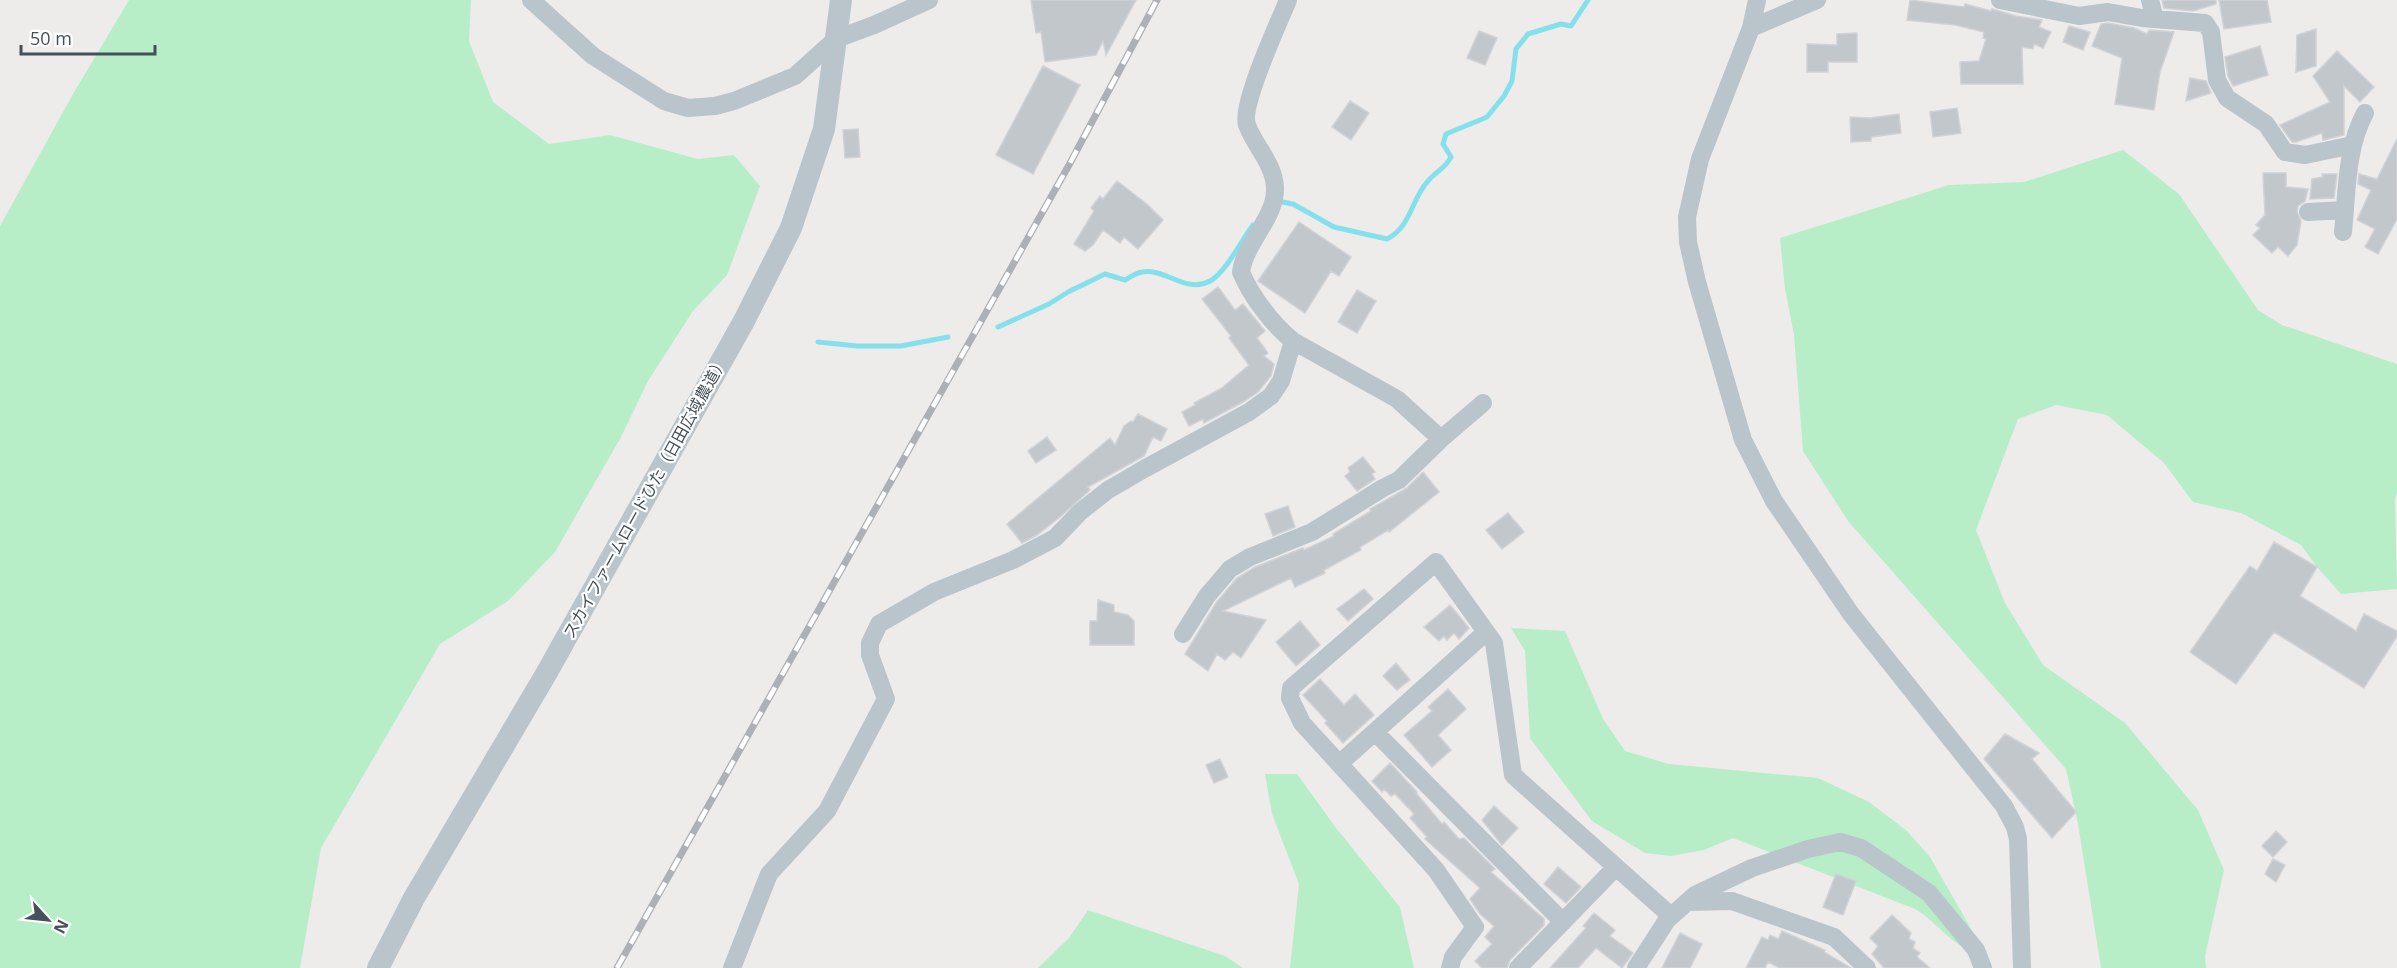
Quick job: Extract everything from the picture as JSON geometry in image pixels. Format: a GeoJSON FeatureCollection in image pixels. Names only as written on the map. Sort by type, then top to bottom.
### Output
{"type":"FeatureCollection","features":[{"type":"Feature","properties":{"kind":"street"},"geometry":{"type":"LineString","coordinates":[[531,0],[594,56],[664,101],[688,108],[715,106],[734,101],[795,76],[836,39],[929,0]]}},
{"type":"Feature","properties":{"kind":"street","name":"スカイファームロードひた（日田広域農道）"},"geometry":{"type":"LineString","coordinates":[[378,968],[414,898],[546,674],[744,321],[791,228],[824,129],[841,0]]}},
{"type":"Feature","properties":{"kind":"street"},"geometry":{"type":"LineString","coordinates":[[1288,0],[1249,102],[1246,123],[1272,169],[1275,189],[1271,207],[1245,257],[1241,272],[1252,293],[1293,341],[1397,399],[1441,439]]}},
{"type":"Feature","properties":{"kind":"street"},"geometry":{"type":"LineString","coordinates":[[1757,0],[1751,28],[1700,159],[1687,218],[1688,242],[1697,282],[1743,440],[1774,501],[1851,614],[2004,807],[2015,827],[2018,839],[2022,968]]}},
{"type":"Feature","properties":{"kind":"street"},"geometry":{"type":"LineString","coordinates":[[1751,28],[1817,0]]}},
{"type":"Feature","properties":{"kind":"street"},"geometry":{"type":"LineString","coordinates":[[2000,0],[2079,16],[2108,12],[2205,23],[2211,32],[2217,80],[2227,98],[2266,124],[2285,152],[2305,156],[2353,146]]}},
{"type":"Feature","properties":{"kind":"street"},"geometry":{"type":"LineString","coordinates":[[2150,0],[2155,19]]}},
{"type":"Feature","properties":{"kind":"street"},"geometry":{"type":"LineString","coordinates":[[2343,232],[2353,146],[2365,113]]}},
{"type":"Feature","properties":{"kind":"street"},"geometry":{"type":"LineString","coordinates":[[2308,212],[2346,210]]}},
{"type":"Feature","properties":{"kind":"street"},"geometry":{"type":"LineString","coordinates":[[732,968],[769,874],[827,811],[886,699],[870,655],[870,643],[879,624],[934,592],[1013,560],[1055,538],[1080,512],[1108,490],[1249,412],[1272,396],[1281,381],[1293,341]]}},
{"type":"Feature","properties":{"kind":"street"},"geometry":{"type":"LineString","coordinates":[[1183,634],[1207,596],[1230,569],[1250,557],[1312,532],[1399,480],[1441,439],[1483,404]]}},
{"type":"Feature","properties":{"kind":"street"},"geometry":{"type":"LineString","coordinates":[[1450,968],[1453,957],[1475,927],[1436,870],[1302,723],[1290,698],[1291,688],[1436,562],[1494,643],[1513,775],[1671,916]]}},
{"type":"Feature","properties":{"kind":"street"},"geometry":{"type":"LineString","coordinates":[[1340,764],[1486,632]]}},
{"type":"Feature","properties":{"kind":"street"},"geometry":{"type":"LineString","coordinates":[[1375,732],[1563,922]]}},
{"type":"Feature","properties":{"kind":"street"},"geometry":{"type":"LineString","coordinates":[[1636,968],[1671,916],[1695,895],[1752,868],[1808,849],[1840,842],[1862,848],[1929,893],[1976,950],[1983,968]]}},
{"type":"Feature","properties":{"kind":"street"},"geometry":{"type":"LineString","coordinates":[[1518,968],[1616,867]]}},
{"type":"Feature","properties":{"kind":"street"},"geometry":{"type":"LineString","coordinates":[[1687,902],[1732,902],[1834,937],[1867,968]]}},
{"type":"Feature","properties":{"kind":"green space"},"geometry":{"type":"Polygon","coordinates":[[[129,0],[471,0],[469,41],[493,102],[549,144],[610,135],[698,159],[734,155],[760,186],[727,275],[693,311],[648,381],[621,437],[555,552],[508,601],[440,644],[321,848],[300,968],[0,968],[0,226],[73,94],[129,0]]]}},
{"type":"Feature","properties":{"kind":"green space"},"geometry":{"type":"Polygon","coordinates":[[[2123,150],[2179,194],[2258,310],[2282,325],[2397,364],[2397,492],[2395,499],[2397,589],[2341,594],[2301,545],[2241,513],[2193,502],[2164,463],[2107,415],[2056,405],[2018,419],[1976,530],[2005,603],[2043,665],[2125,723],[2198,810],[2224,870],[2205,956],[2206,968],[2101,968],[2078,824],[2066,769],[1848,521],[1803,451],[1794,335],[1785,289],[1780,238],[1949,185],[2024,182],[2123,150]]]}},
{"type":"Feature","properties":{"kind":"green space"},"geometry":{"type":"Polygon","coordinates":[[[1511,628],[1565,631],[1603,719],[1625,751],[1669,764],[1818,778],[1869,802],[1907,831],[1930,857],[1978,941],[1961,946],[1915,909],[1733,838],[1704,850],[1671,856],[1645,853],[1592,821],[1530,738],[1525,651],[1511,628]]]}},
{"type":"Feature","properties":{"kind":"green space"},"geometry":{"type":"Polygon","coordinates":[[[1265,774],[1297,774],[1336,828],[1400,907],[1414,968],[1290,968],[1299,884],[1272,814],[1265,774]]]}},
{"type":"Feature","properties":{"kind":"green space"},"geometry":{"type":"Polygon","coordinates":[[[1088,910],[1225,956],[1243,968],[1038,968],[1069,938],[1088,910]]]}},
{"type":"Feature","properties":{"kind":"building"},"geometry":{"type":"Polygon","coordinates":[[[1031,0],[1136,0],[1106,55],[1103,41],[1096,55],[1045,62],[1041,32],[1036,33],[1031,0]]]}},
{"type":"Feature","properties":{"kind":"building"},"geometry":{"type":"Polygon","coordinates":[[[1910,0],[1964,7],[1965,4],[2042,20],[2039,27],[2051,32],[2043,48],[2034,44],[2033,49],[2022,47],[2023,84],[1961,84],[1960,62],[1979,61],[1986,39],[1983,38],[1984,32],[1955,25],[1907,20],[1910,0]]]}},
{"type":"Feature","properties":{"kind":"building"},"geometry":{"type":"Polygon","coordinates":[[[2162,0],[2216,0],[2216,4],[2193,11],[2164,8],[2162,0]]]}},
{"type":"Feature","properties":{"kind":"building"},"geometry":{"type":"Polygon","coordinates":[[[2219,0],[2267,0],[2271,22],[2224,29],[2219,0]]]}},
{"type":"Feature","properties":{"kind":"building"},"geometry":{"type":"Polygon","coordinates":[[[2108,23],[2134,28],[2147,34],[2149,30],[2174,32],[2160,72],[2154,110],[2115,104],[2122,58],[2092,46],[2101,24],[2108,23]]]}},
{"type":"Feature","properties":{"kind":"building"},"geometry":{"type":"Polygon","coordinates":[[[2069,26],[2090,32],[2083,50],[2063,42],[2069,26]]]}},
{"type":"Feature","properties":{"kind":"building"},"geometry":{"type":"Polygon","coordinates":[[[2316,29],[2316,66],[2296,72],[2297,35],[2316,29]]]}},
{"type":"Feature","properties":{"kind":"building"},"geometry":{"type":"Polygon","coordinates":[[[1479,31],[1497,38],[1485,65],[1467,58],[1479,31]]]}},
{"type":"Feature","properties":{"kind":"building"},"geometry":{"type":"Polygon","coordinates":[[[1857,33],[1857,62],[1828,62],[1828,72],[1807,72],[1807,44],[1837,45],[1837,34],[1857,33]]]}},
{"type":"Feature","properties":{"kind":"building"},"geometry":{"type":"Polygon","coordinates":[[[2260,46],[2268,75],[2233,86],[2228,76],[2225,57],[2260,46]]]}},
{"type":"Feature","properties":{"kind":"building"},"geometry":{"type":"Polygon","coordinates":[[[2337,51],[2374,87],[2360,102],[2344,86],[2344,135],[2323,140],[2322,133],[2292,142],[2280,125],[2330,102],[2313,76],[2337,51]]]}},
{"type":"Feature","properties":{"kind":"building"},"geometry":{"type":"Polygon","coordinates":[[[1043,66],[1080,85],[1033,174],[996,155],[1043,66]]]}},
{"type":"Feature","properties":{"kind":"building"},"geometry":{"type":"Polygon","coordinates":[[[2190,78],[2206,81],[2211,93],[2186,101],[2190,78]]]}},
{"type":"Feature","properties":{"kind":"building"},"geometry":{"type":"Polygon","coordinates":[[[1350,101],[1369,113],[1351,140],[1332,127],[1350,101]]]}},
{"type":"Feature","properties":{"kind":"building"},"geometry":{"type":"Polygon","coordinates":[[[1957,108],[1961,133],[1933,137],[1930,112],[1957,108]]]}},
{"type":"Feature","properties":{"kind":"building"},"geometry":{"type":"Polygon","coordinates":[[[1899,114],[1901,133],[1871,137],[1871,141],[1851,142],[1850,117],[1870,118],[1899,114]]]}},
{"type":"Feature","properties":{"kind":"building"},"geometry":{"type":"Polygon","coordinates":[[[858,129],[860,157],[845,158],[843,130],[858,129]]]}},
{"type":"Feature","properties":{"kind":"building"},"geometry":{"type":"Polygon","coordinates":[[[2397,139],[2397,219],[2378,254],[2365,247],[2375,229],[2357,220],[2371,190],[2358,184],[2359,174],[2377,179],[2397,139]]]}},
{"type":"Feature","properties":{"kind":"building"},"geometry":{"type":"Polygon","coordinates":[[[2263,173],[2286,173],[2286,187],[2308,189],[2305,201],[2298,206],[2297,212],[2301,221],[2297,245],[2288,256],[2278,247],[2272,253],[2253,235],[2260,228],[2256,225],[2265,215],[2263,173]]]}},
{"type":"Feature","properties":{"kind":"building"},"geometry":{"type":"Polygon","coordinates":[[[2322,174],[2337,174],[2334,198],[2310,199],[2312,179],[2323,177],[2322,174]]]}},
{"type":"Feature","properties":{"kind":"building"},"geometry":{"type":"Polygon","coordinates":[[[1117,181],[1163,220],[1138,249],[1124,237],[1120,243],[1103,230],[1093,245],[1085,251],[1074,244],[1094,211],[1091,208],[1100,196],[1103,199],[1117,181]]]}},
{"type":"Feature","properties":{"kind":"building"},"geometry":{"type":"Polygon","coordinates":[[[1299,222],[1351,257],[1339,276],[1331,271],[1305,313],[1258,281],[1299,222]]]}},
{"type":"Feature","properties":{"kind":"building"},"geometry":{"type":"Polygon","coordinates":[[[1218,287],[1235,310],[1243,304],[1265,331],[1257,338],[1268,353],[1264,356],[1274,364],[1271,376],[1258,392],[1204,423],[1203,419],[1189,426],[1182,412],[1222,388],[1249,365],[1229,338],[1231,336],[1202,299],[1218,287]]]}},
{"type":"Feature","properties":{"kind":"building"},"geometry":{"type":"Polygon","coordinates":[[[1357,290],[1376,301],[1357,333],[1338,322],[1357,290]]]}},
{"type":"Feature","properties":{"kind":"building"},"geometry":{"type":"Polygon","coordinates":[[[1138,414],[1167,429],[1161,441],[1153,437],[1144,456],[1088,487],[1090,490],[1060,517],[1037,535],[1022,543],[1007,524],[1110,438],[1115,445],[1124,426],[1133,422],[1138,414]]]}},
{"type":"Feature","properties":{"kind":"building"},"geometry":{"type":"Polygon","coordinates":[[[1047,437],[1056,450],[1036,463],[1028,451],[1047,437]]]}},
{"type":"Feature","properties":{"kind":"building"},"geometry":{"type":"Polygon","coordinates":[[[1363,457],[1375,472],[1372,474],[1375,479],[1357,491],[1345,476],[1350,472],[1348,468],[1363,457]]]}},
{"type":"Feature","properties":{"kind":"building"},"geometry":{"type":"Polygon","coordinates":[[[1423,472],[1439,492],[1389,532],[1388,530],[1360,547],[1361,550],[1324,570],[1325,573],[1295,587],[1291,578],[1223,611],[1266,620],[1241,658],[1233,652],[1225,660],[1217,654],[1208,671],[1185,654],[1216,603],[1237,578],[1255,567],[1303,548],[1304,550],[1334,536],[1333,534],[1371,511],[1370,509],[1407,488],[1423,472]]]}},
{"type":"Feature","properties":{"kind":"building"},"geometry":{"type":"Polygon","coordinates":[[[1288,506],[1295,527],[1273,536],[1265,514],[1288,506]]]}},
{"type":"Feature","properties":{"kind":"building"},"geometry":{"type":"Polygon","coordinates":[[[1508,513],[1524,532],[1502,549],[1486,530],[1508,513]]]}},
{"type":"Feature","properties":{"kind":"building"},"geometry":{"type":"Polygon","coordinates":[[[2274,542],[2317,567],[2300,596],[2356,631],[2364,614],[2397,631],[2397,636],[2364,688],[2274,632],[2236,684],[2190,652],[2250,566],[2257,571],[2274,542]]]}},
{"type":"Feature","properties":{"kind":"building"},"geometry":{"type":"Polygon","coordinates":[[[1364,589],[1373,599],[1348,621],[1337,609],[1364,589]]]}},
{"type":"Feature","properties":{"kind":"building"},"geometry":{"type":"Polygon","coordinates":[[[1098,600],[1114,605],[1114,612],[1128,615],[1134,621],[1134,645],[1090,645],[1090,621],[1097,621],[1098,600]]]}},
{"type":"Feature","properties":{"kind":"building"},"geometry":{"type":"Polygon","coordinates":[[[1450,605],[1469,628],[1459,639],[1454,633],[1447,640],[1444,636],[1439,641],[1424,627],[1450,605]]]}},
{"type":"Feature","properties":{"kind":"building"},"geometry":{"type":"Polygon","coordinates":[[[1300,621],[1320,645],[1296,666],[1276,642],[1300,621]]]}},
{"type":"Feature","properties":{"kind":"building"},"geometry":{"type":"Polygon","coordinates":[[[1396,663],[1410,680],[1397,690],[1383,676],[1396,663]]]}},
{"type":"Feature","properties":{"kind":"building"},"geometry":{"type":"Polygon","coordinates":[[[1320,679],[1344,705],[1355,694],[1374,715],[1343,743],[1303,695],[1320,679]]]}},
{"type":"Feature","properties":{"kind":"building"},"geometry":{"type":"Polygon","coordinates":[[[1448,689],[1466,709],[1438,735],[1451,750],[1432,767],[1404,735],[1432,711],[1428,707],[1448,689]]]}},
{"type":"Feature","properties":{"kind":"building"},"geometry":{"type":"Polygon","coordinates":[[[2005,734],[2039,753],[2032,759],[2076,812],[2052,838],[1984,759],[2005,734]]]}},
{"type":"Feature","properties":{"kind":"building"},"geometry":{"type":"Polygon","coordinates":[[[1220,759],[1228,777],[1214,783],[1206,765],[1220,759]]]}},
{"type":"Feature","properties":{"kind":"building"},"geometry":{"type":"Polygon","coordinates":[[[1390,763],[1442,824],[1444,822],[1459,839],[1464,838],[1495,869],[1491,872],[1544,919],[1544,925],[1510,960],[1507,968],[1482,968],[1475,961],[1492,944],[1485,937],[1494,926],[1480,914],[1470,899],[1480,888],[1425,839],[1427,837],[1410,818],[1414,814],[1395,794],[1391,796],[1384,789],[1382,792],[1372,781],[1390,763]]]}},
{"type":"Feature","properties":{"kind":"building"},"geometry":{"type":"Polygon","coordinates":[[[1494,806],[1518,828],[1502,845],[1482,820],[1494,806]]]}},
{"type":"Feature","properties":{"kind":"building"},"geometry":{"type":"Polygon","coordinates":[[[2276,831],[2287,842],[2273,857],[2262,846],[2276,831]]]}},
{"type":"Feature","properties":{"kind":"building"},"geometry":{"type":"Polygon","coordinates":[[[2273,859],[2285,865],[2276,882],[2265,874],[2273,859]]]}},
{"type":"Feature","properties":{"kind":"building"},"geometry":{"type":"Polygon","coordinates":[[[1558,867],[1581,887],[1566,903],[1544,884],[1558,867]]]}},
{"type":"Feature","properties":{"kind":"building"},"geometry":{"type":"Polygon","coordinates":[[[1836,874],[1856,881],[1843,915],[1823,907],[1836,874]]]}},
{"type":"Feature","properties":{"kind":"building"},"geometry":{"type":"Polygon","coordinates":[[[1594,913],[1615,930],[1610,936],[1633,953],[1622,968],[1596,948],[1578,968],[1550,968],[1586,928],[1583,926],[1594,913]]]}},
{"type":"Feature","properties":{"kind":"building"},"geometry":{"type":"Polygon","coordinates":[[[1892,915],[1911,933],[1909,939],[1915,942],[1913,948],[1920,953],[1917,957],[1930,968],[1884,968],[1872,954],[1878,946],[1870,938],[1892,915]]]}},
{"type":"Feature","properties":{"kind":"building"},"geometry":{"type":"Polygon","coordinates":[[[1782,931],[1825,950],[1824,952],[1851,968],[1780,968],[1768,962],[1765,968],[1746,968],[1762,937],[1768,940],[1770,935],[1778,939],[1782,931]]]}},
{"type":"Feature","properties":{"kind":"building"},"geometry":{"type":"Polygon","coordinates":[[[1680,933],[1702,944],[1690,968],[1662,968],[1680,933]]]}},
{"type":"Feature","properties":{"kind":"waterway"},"geometry":{"type":"LineString","coordinates":[[1277,201],[1293,204],[1334,227],[1387,239],[1395,234],[1402,227],[1422,188],[1451,157],[1443,144],[1446,134],[1487,117],[1504,96],[1512,81],[1516,49],[1528,34],[1561,24],[1571,26],[1588,0]]}},
{"type":"Feature","properties":{"kind":"waterway"},"geometry":{"type":"LineString","coordinates":[[998,327],[1049,304],[1105,274],[1125,280],[1133,275],[1151,272],[1193,285],[1210,281],[1227,264],[1253,225]]}},
{"type":"Feature","properties":{"kind":"waterway"},"geometry":{"type":"LineString","coordinates":[[818,342],[857,346],[901,346],[948,337]]}},
{"type":"Feature","properties":{"kind":"railway"},"geometry":{"type":"LineString","coordinates":[[617,968],[1069,165],[1157,0]]}}]}
